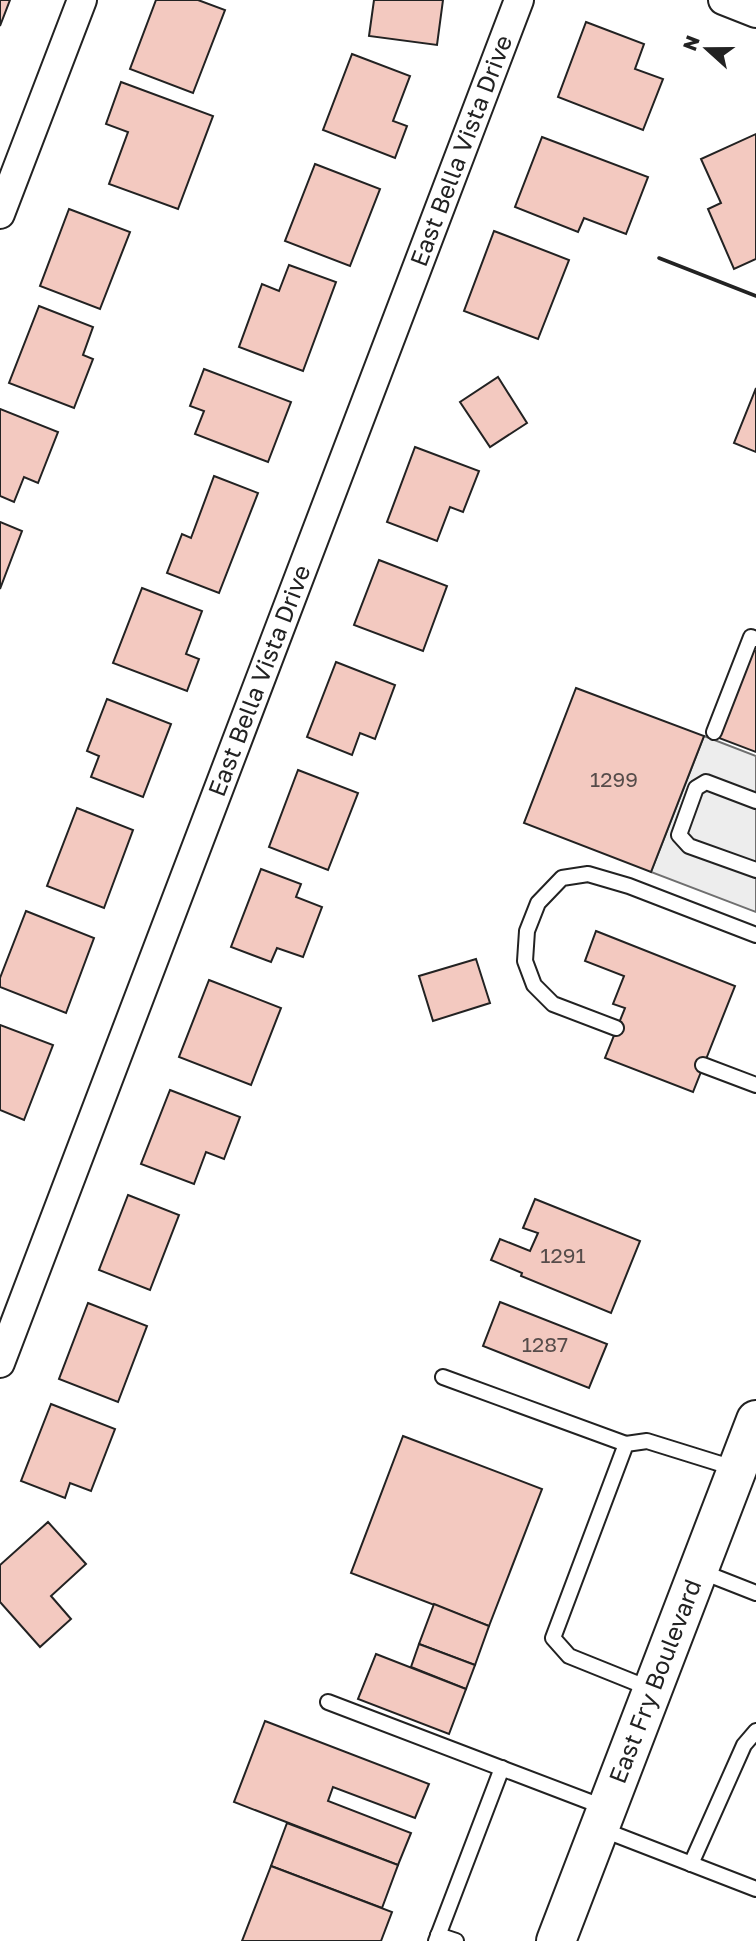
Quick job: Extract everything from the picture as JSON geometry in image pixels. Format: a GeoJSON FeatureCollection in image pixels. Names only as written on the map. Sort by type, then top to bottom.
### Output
{"type":"FeatureCollection","features":[{"type":"Feature","properties":{"kind":"main road","name":"East Fry Boulevard"},"geometry":{"type":"LineString","coordinates":[[556,1941],[756,1420]]}},
{"type":"Feature","properties":{"kind":"street"},"geometry":{"type":"LineString","coordinates":[[0,214],[6,181],[82,0]]}},
{"type":"Feature","properties":{"kind":"street","name":"East Bella Vista Drive"},"geometry":{"type":"LineString","coordinates":[[0,1363],[519,0]]}},
{"type":"Feature","properties":{"kind":"street"},"geometry":{"type":"LineString","coordinates":[[723,0],[756,13]]}},
{"type":"Feature","properties":{"kind":"lane"},"geometry":{"type":"LineString","coordinates":[[714,732],[751,637],[756,639]]}},
{"type":"Feature","properties":{"kind":"lane"},"geometry":{"type":"LineString","coordinates":[[756,801],[706,782],[696,788],[679,835],[689,846],[756,870]]}},
{"type":"Feature","properties":{"kind":"lane"},"geometry":{"type":"LineString","coordinates":[[616,1028],[552,1004],[534,985],[525,961],[527,931],[538,902],[562,878],[589,874],[629,886],[756,935]]}},
{"type":"Feature","properties":{"kind":"lane"},"geometry":{"type":"LineString","coordinates":[[703,1065],[756,1085]]}},
{"type":"Feature","properties":{"kind":"lane"},"geometry":{"type":"LineString","coordinates":[[443,1377],[626,1444],[647,1441],[737,1469]]}},
{"type":"Feature","properties":{"kind":"lane"},"geometry":{"type":"LineString","coordinates":[[626,1444],[553,1638],[569,1656],[653,1689]]}},
{"type":"Feature","properties":{"kind":"lane"},"geometry":{"type":"LineString","coordinates":[[698,1571],[756,1593]]}},
{"type":"Feature","properties":{"kind":"lane"},"geometry":{"type":"LineString","coordinates":[[328,1702],[502,1768],[691,1864],[756,1889]]}},
{"type":"Feature","properties":{"kind":"lane"},"geometry":{"type":"LineString","coordinates":[[691,1864],[744,1745],[756,1731]]}},
{"type":"Feature","properties":{"kind":"lane"},"geometry":{"type":"LineString","coordinates":[[456,1941],[437,1938],[502,1768]]}},
{"type":"Feature","properties":{"kind":"shaded area"},"geometry":{"type":"Polygon","coordinates":[[[704,736],[756,756],[756,912],[651,872],[704,736]]]}},
{"type":"Feature","properties":{"kind":"building"},"geometry":{"type":"Polygon","coordinates":[[[0,0],[10,0],[0,26],[0,0]]]}},
{"type":"Feature","properties":{"kind":"building"},"geometry":{"type":"Polygon","coordinates":[[[156,0],[198,0],[225,10],[193,93],[130,69],[156,0]]]}},
{"type":"Feature","properties":{"kind":"building"},"geometry":{"type":"Polygon","coordinates":[[[374,0],[443,0],[437,45],[369,36],[374,0]]]}},
{"type":"Feature","properties":{"kind":"building"},"geometry":{"type":"Polygon","coordinates":[[[586,22],[644,44],[635,69],[663,79],[643,130],[558,97],[586,22]]]}},
{"type":"Feature","properties":{"kind":"building"},"geometry":{"type":"Polygon","coordinates":[[[352,54],[410,76],[393,121],[407,126],[395,158],[323,130],[352,54]]]}},
{"type":"Feature","properties":{"kind":"building"},"geometry":{"type":"Polygon","coordinates":[[[121,82],[213,116],[178,209],[109,184],[128,132],[106,124],[121,82]]]}},
{"type":"Feature","properties":{"kind":"building"},"geometry":{"type":"Polygon","coordinates":[[[756,134],[756,259],[734,269],[708,209],[721,203],[701,159],[756,134]]]}},
{"type":"Feature","properties":{"kind":"building"},"geometry":{"type":"Polygon","coordinates":[[[542,137],[648,177],[626,234],[584,218],[578,232],[515,207],[542,137]]]}},
{"type":"Feature","properties":{"kind":"building"},"geometry":{"type":"Polygon","coordinates":[[[315,164],[380,189],[350,266],[285,241],[315,164]]]}},
{"type":"Feature","properties":{"kind":"building"},"geometry":{"type":"Polygon","coordinates":[[[69,209],[130,232],[100,309],[40,286],[69,209]]]}},
{"type":"Feature","properties":{"kind":"building"},"geometry":{"type":"Polygon","coordinates":[[[494,231],[569,260],[538,339],[464,311],[494,231]]]}},
{"type":"Feature","properties":{"kind":"building"},"geometry":{"type":"Polygon","coordinates":[[[289,265],[336,282],[303,371],[239,347],[262,284],[279,291],[289,265]]]}},
{"type":"Feature","properties":{"kind":"building"},"geometry":{"type":"Polygon","coordinates":[[[39,306],[93,327],[83,355],[93,359],[74,408],[9,383],[39,306]]]}},
{"type":"Feature","properties":{"kind":"building"},"geometry":{"type":"Polygon","coordinates":[[[204,369],[291,402],[268,462],[195,434],[204,411],[190,406],[204,369]]]}},
{"type":"Feature","properties":{"kind":"building"},"geometry":{"type":"Polygon","coordinates":[[[498,377],[527,423],[490,447],[460,402],[498,377]]]}},
{"type":"Feature","properties":{"kind":"building"},"geometry":{"type":"Polygon","coordinates":[[[756,388],[756,452],[734,443],[756,388]]]}},
{"type":"Feature","properties":{"kind":"building"},"geometry":{"type":"Polygon","coordinates":[[[0,409],[58,432],[38,483],[24,477],[14,502],[0,496],[0,409]]]}},
{"type":"Feature","properties":{"kind":"building"},"geometry":{"type":"Polygon","coordinates":[[[415,447],[479,471],[463,512],[450,507],[437,541],[387,522],[415,447]]]}},
{"type":"Feature","properties":{"kind":"building"},"geometry":{"type":"Polygon","coordinates":[[[214,476],[258,493],[219,593],[167,573],[182,534],[191,538],[214,476]]]}},
{"type":"Feature","properties":{"kind":"building"},"geometry":{"type":"Polygon","coordinates":[[[0,522],[22,531],[0,589],[0,522]]]}},
{"type":"Feature","properties":{"kind":"building"},"geometry":{"type":"Polygon","coordinates":[[[379,560],[447,586],[423,651],[354,625],[379,560]]]}},
{"type":"Feature","properties":{"kind":"building"},"geometry":{"type":"Polygon","coordinates":[[[142,588],[202,611],[186,654],[199,659],[187,691],[113,663],[142,588]]]}},
{"type":"Feature","properties":{"kind":"building"},"geometry":{"type":"Polygon","coordinates":[[[753,650],[756,651],[756,752],[719,738],[753,650]]]}},
{"type":"Feature","properties":{"kind":"building"},"geometry":{"type":"Polygon","coordinates":[[[336,662],[395,685],[375,739],[360,733],[352,755],[307,737],[336,662]]]}},
{"type":"Feature","properties":{"kind":"building"},"geometry":{"type":"Polygon","coordinates":[[[576,688],[704,736],[651,872],[524,823],[576,688]]]}},
{"type":"Feature","properties":{"kind":"building"},"geometry":{"type":"Polygon","coordinates":[[[107,699],[171,724],[143,797],[91,777],[99,756],[87,751],[107,699]]]}},
{"type":"Feature","properties":{"kind":"building"},"geometry":{"type":"Polygon","coordinates":[[[298,770],[358,793],[328,870],[269,847],[298,770]]]}},
{"type":"Feature","properties":{"kind":"building"},"geometry":{"type":"Polygon","coordinates":[[[77,808],[133,830],[104,908],[47,886],[77,808]]]}},
{"type":"Feature","properties":{"kind":"building"},"geometry":{"type":"Polygon","coordinates":[[[261,869],[301,884],[296,897],[322,907],[303,957],[277,948],[271,962],[231,947],[261,869]]]}},
{"type":"Feature","properties":{"kind":"building"},"geometry":{"type":"Polygon","coordinates":[[[26,911],[94,938],[66,1013],[0,987],[0,978],[26,911]]]}},
{"type":"Feature","properties":{"kind":"building"},"geometry":{"type":"Polygon","coordinates":[[[596,931],[735,986],[693,1092],[605,1058],[625,1008],[613,1004],[624,976],[585,961],[596,931]]]}},
{"type":"Feature","properties":{"kind":"building"},"geometry":{"type":"Polygon","coordinates":[[[476,959],[490,1003],[433,1021],[419,976],[476,959]]]}},
{"type":"Feature","properties":{"kind":"building"},"geometry":{"type":"Polygon","coordinates":[[[209,980],[281,1008],[251,1085],[179,1057],[209,980]]]}},
{"type":"Feature","properties":{"kind":"building"},"geometry":{"type":"Polygon","coordinates":[[[0,1025],[53,1045],[24,1120],[0,1110],[0,1025]]]}},
{"type":"Feature","properties":{"kind":"building"},"geometry":{"type":"Polygon","coordinates":[[[170,1090],[240,1117],[224,1159],[206,1152],[194,1184],[141,1164],[170,1090]]]}},
{"type":"Feature","properties":{"kind":"building"},"geometry":{"type":"Polygon","coordinates":[[[128,1195],[179,1215],[150,1290],[99,1270],[128,1195]]]}},
{"type":"Feature","properties":{"kind":"building"},"geometry":{"type":"Polygon","coordinates":[[[535,1199],[640,1241],[611,1313],[521,1276],[522,1273],[491,1260],[500,1239],[530,1251],[538,1233],[523,1228],[535,1199]]]}},
{"type":"Feature","properties":{"kind":"building"},"geometry":{"type":"Polygon","coordinates":[[[500,1302],[607,1344],[589,1388],[483,1346],[500,1302]]]}},
{"type":"Feature","properties":{"kind":"building"},"geometry":{"type":"Polygon","coordinates":[[[88,1303],[147,1326],[118,1402],[59,1379],[88,1303]]]}},
{"type":"Feature","properties":{"kind":"building"},"geometry":{"type":"Polygon","coordinates":[[[51,1404],[115,1429],[91,1491],[70,1483],[65,1498],[21,1481],[51,1404]]]}},
{"type":"Feature","properties":{"kind":"building"},"geometry":{"type":"Polygon","coordinates":[[[403,1436],[542,1489],[489,1626],[351,1573],[403,1436]]]}},
{"type":"Feature","properties":{"kind":"building"},"geometry":{"type":"Polygon","coordinates":[[[48,1522],[86,1564],[51,1596],[71,1619],[40,1647],[0,1602],[0,1565],[48,1522]]]}},
{"type":"Feature","properties":{"kind":"building"},"geometry":{"type":"Polygon","coordinates":[[[434,1604],[489,1626],[475,1665],[419,1644],[434,1604]]]}},
{"type":"Feature","properties":{"kind":"building"},"geometry":{"type":"Polygon","coordinates":[[[419,1644],[475,1665],[466,1689],[411,1667],[419,1644]]]}},
{"type":"Feature","properties":{"kind":"building"},"geometry":{"type":"Polygon","coordinates":[[[376,1654],[466,1689],[449,1734],[358,1699],[376,1654]]]}},
{"type":"Feature","properties":{"kind":"building"},"geometry":{"type":"Polygon","coordinates":[[[265,1721],[429,1784],[415,1818],[333,1787],[328,1801],[411,1833],[398,1865],[234,1802],[265,1721]]]}},
{"type":"Feature","properties":{"kind":"building"},"geometry":{"type":"Polygon","coordinates":[[[287,1823],[398,1865],[382,1908],[271,1866],[287,1823]]]}},
{"type":"Feature","properties":{"kind":"building"},"geometry":{"type":"Polygon","coordinates":[[[271,1866],[392,1912],[381,1941],[242,1941],[271,1866]]]}},
{"type":"Feature","properties":{"kind":"wall"},"geometry":{"type":"LineString","coordinates":[[659,258],[756,296]]}}]}
